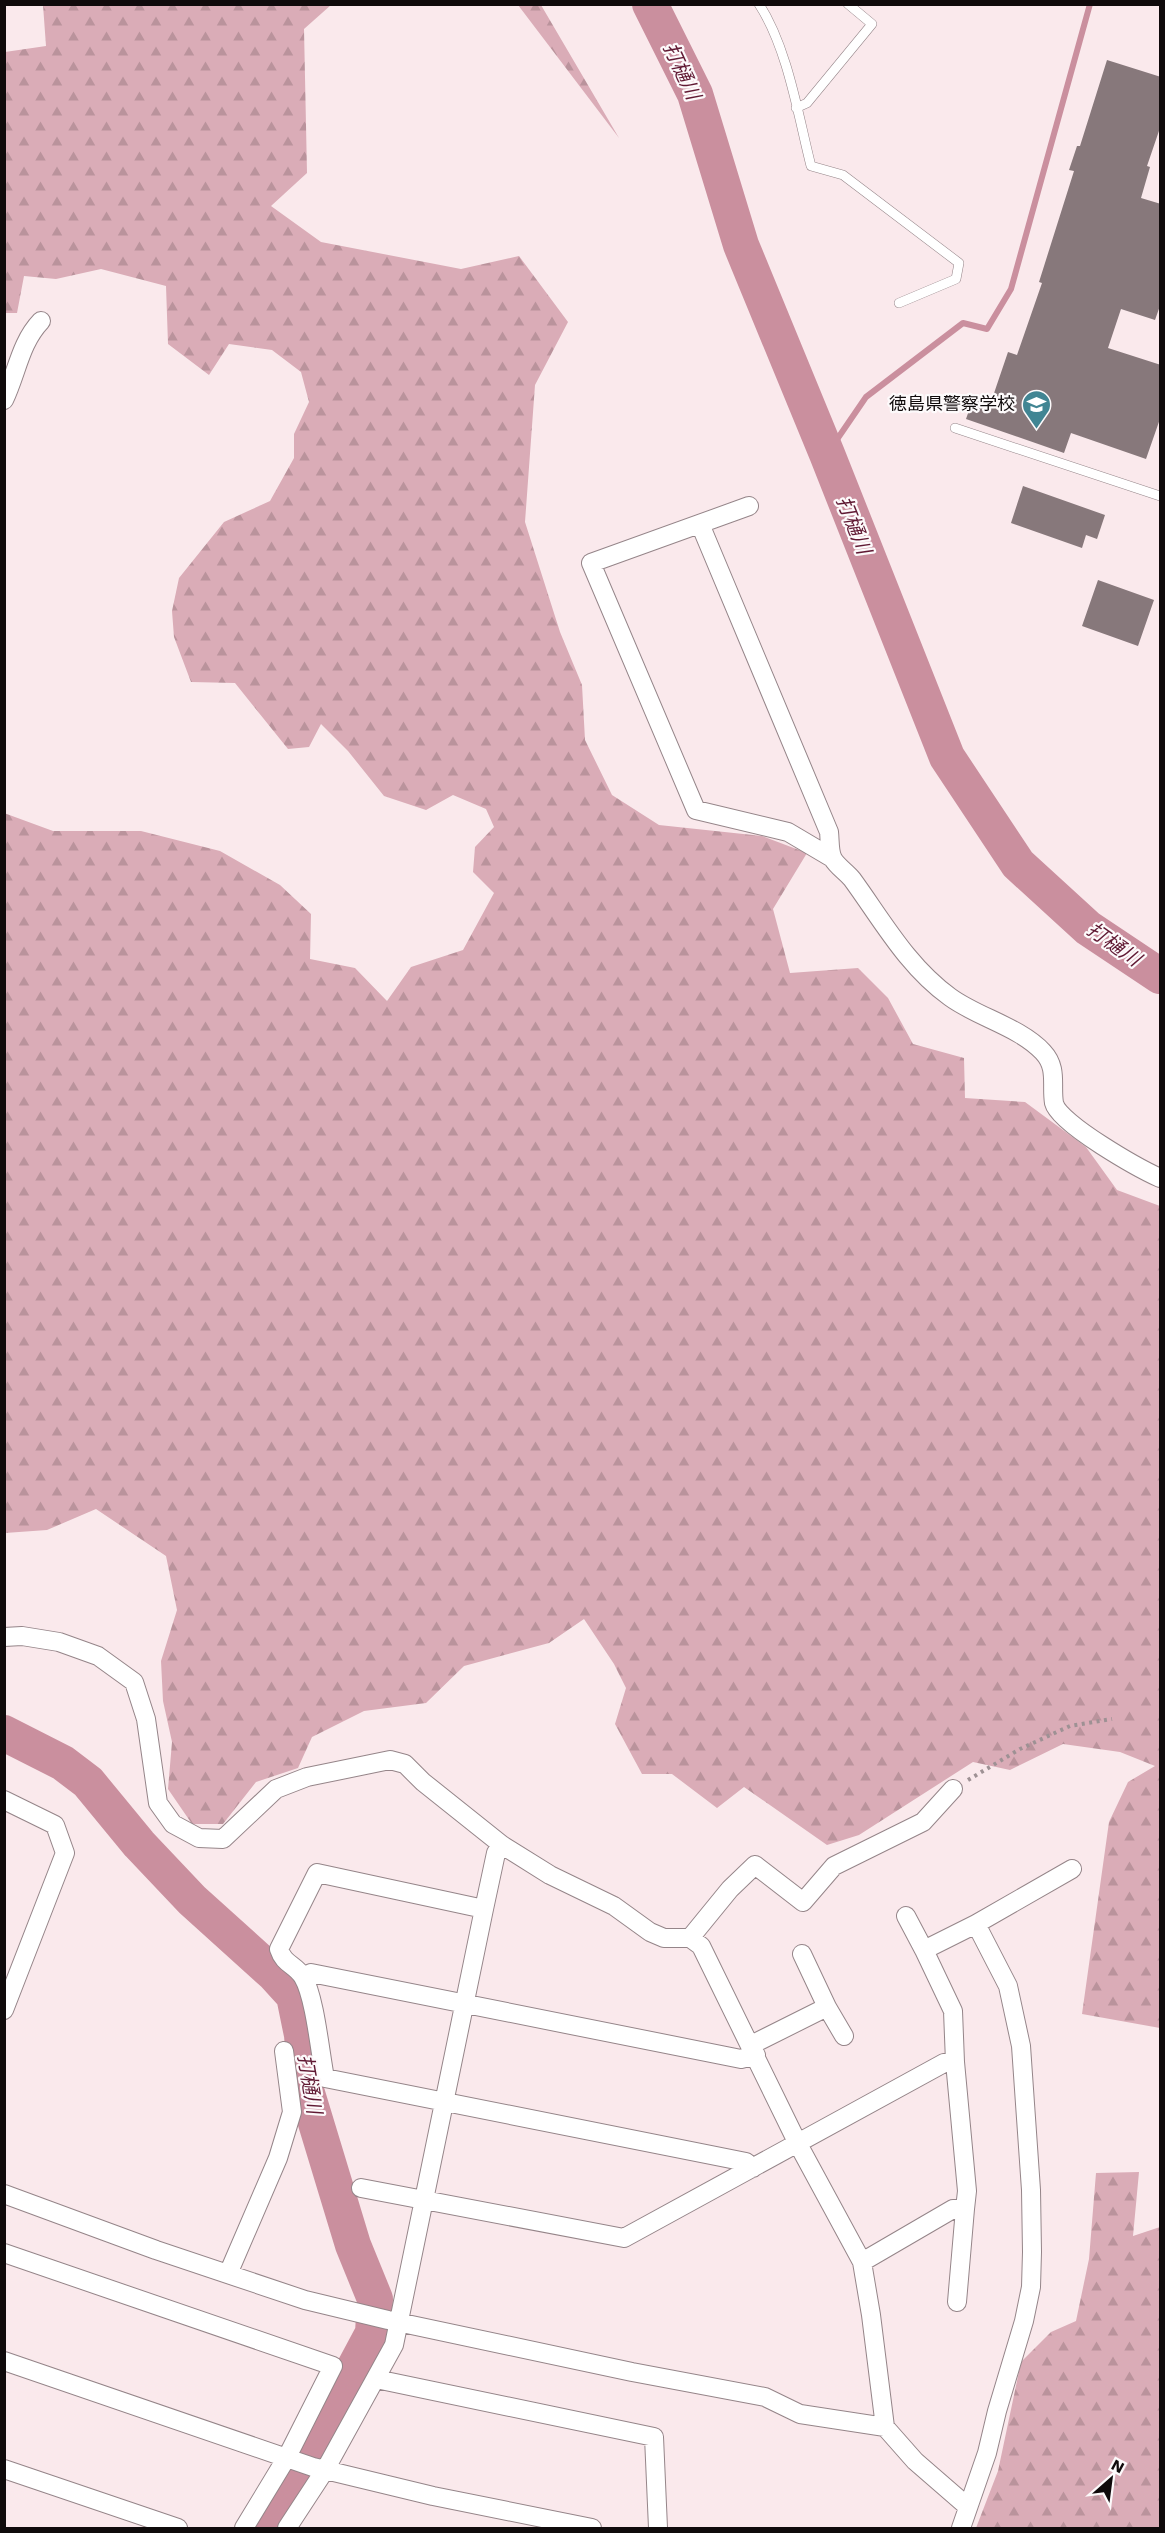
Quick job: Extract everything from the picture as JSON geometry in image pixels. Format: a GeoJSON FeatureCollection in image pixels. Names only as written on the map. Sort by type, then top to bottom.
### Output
{"type":"FeatureCollection","features":[{"type":"Feature","properties":{"kind":"street"},"geometry":{"type":"LineString","coordinates":[[4,400],[14,378],[22,348],[31,331],[41,321]]}},
{"type":"Feature","properties":{"kind":"street"},"geometry":{"type":"LineString","coordinates":[[748,506],[591,563],[696,810],[788,832],[832,858],[850,876],[904,954],[927,979],[951,998],[1031,1042],[1044,1052],[1052,1065],[1054,1105],[1067,1121],[1138,1168],[1161,1178]]}},
{"type":"Feature","properties":{"kind":"street"},"geometry":{"type":"LineString","coordinates":[[700,524],[829,832],[832,858]]}},
{"type":"Feature","properties":{"kind":"street"},"geometry":{"type":"LineString","coordinates":[[4,1637],[22,1636],[59,1642],[98,1656],[134,1682],[146,1719],[158,1803],[173,1824],[199,1838],[223,1839],[276,1789],[307,1777],[390,1760],[405,1764],[423,1782],[502,1845],[550,1875],[614,1906],[650,1932],[664,1938],[690,1938],[701,1946],[798,2144],[862,2262],[872,2315],[885,2427],[915,2461],[968,2507]]}},
{"type":"Feature","properties":{"kind":"street"},"geometry":{"type":"LineString","coordinates":[[690,1938],[730,1889],[755,1865],[803,1902],[834,1866],[923,1822],[953,1789]]}},
{"type":"Feature","properties":{"kind":"street"},"geometry":{"type":"LineString","coordinates":[[4,1800],[55,1826],[65,1853],[4,2010]]}},
{"type":"Feature","properties":{"kind":"street"},"geometry":{"type":"LineString","coordinates":[[287,2529],[319,2468],[376,2379],[394,2345],[394,2321],[424,2200],[496,1853],[502,1845]]}},
{"type":"Feature","properties":{"kind":"street"},"geometry":{"type":"LineString","coordinates":[[924,1950],[1072,1869]]}},
{"type":"Feature","properties":{"kind":"street"},"geometry":{"type":"LineString","coordinates":[[484,1908],[317,1873],[279,1949],[282,1958],[303,1977],[314,2011],[325,2078],[746,2162],[753,2168]]}},
{"type":"Feature","properties":{"kind":"street"},"geometry":{"type":"LineString","coordinates":[[906,1916],[953,2011],[954,2062],[967,2190],[957,2302]]}},
{"type":"Feature","properties":{"kind":"street"},"geometry":{"type":"LineString","coordinates":[[962,2529],[987,2453],[1000,2399],[1024,2321],[1031,2287],[1032,2252],[1031,2190],[1022,2046],[1008,1986],[975,1924]]}},
{"type":"Feature","properties":{"kind":"street"},"geometry":{"type":"LineString","coordinates":[[802,1954],[827,2007],[844,2036]]}},
{"type":"Feature","properties":{"kind":"street"},"geometry":{"type":"LineString","coordinates":[[303,1977],[311,1973],[741,2059],[827,2007]]}},
{"type":"Feature","properties":{"kind":"street"},"geometry":{"type":"LineString","coordinates":[[228,2274],[278,2158],[292,2112],[284,2051]]}},
{"type":"Feature","properties":{"kind":"street"},"geometry":{"type":"LineString","coordinates":[[361,2188],[624,2238],[944,2063],[954,2062]]}},
{"type":"Feature","properties":{"kind":"street"},"geometry":{"type":"LineString","coordinates":[[4,2194],[305,2300],[632,2372],[765,2397],[800,2414],[885,2427]]}},
{"type":"Feature","properties":{"kind":"street"},"geometry":{"type":"LineString","coordinates":[[862,2262],[953,2209],[965,2210]]}},
{"type":"Feature","properties":{"kind":"street"},"geometry":{"type":"LineString","coordinates":[[4,2253],[333,2366],[291,2459],[244,2529]]}},
{"type":"Feature","properties":{"kind":"street"},"geometry":{"type":"LineString","coordinates":[[4,2361],[319,2468],[433,2496],[592,2529]]}},
{"type":"Feature","properties":{"kind":"street"},"geometry":{"type":"LineString","coordinates":[[376,2379],[654,2438],[658,2529]]}},
{"type":"Feature","properties":{"kind":"street"},"geometry":{"type":"LineString","coordinates":[[4,2469],[178,2529]]}},
{"type":"Feature","properties":{"kind":"lane"},"geometry":{"type":"LineString","coordinates":[[759,4],[781,50],[811,166],[843,175],[959,262],[956,279],[900,303]]}},
{"type":"Feature","properties":{"kind":"lane"},"geometry":{"type":"LineString","coordinates":[[796,108],[807,103],[872,24],[848,4]]}},
{"type":"Feature","properties":{"kind":"lane"},"geometry":{"type":"LineString","coordinates":[[954,428],[1161,496]]}},
{"type":"Feature","properties":{"kind":"path"},"geometry":{"type":"LineString","coordinates":[[953,1789],[1020,1749],[1070,1726],[1112,1719]]}},
{"type":"Feature","properties":{"kind":"green space"},"geometry":{"type":"Polygon","coordinates":[[[43,5],[331,5],[304,29],[307,173],[271,206],[321,242],[461,269],[519,256],[568,322],[535,385],[525,522],[560,632],[582,685],[585,740],[612,795],[659,825],[762,836],[807,853],[773,909],[790,973],[858,968],[888,998],[913,1044],[964,1058],[965,1098],[1025,1102],[1086,1147],[1117,1190],[1160,1206],[1160,2028],[1082,2014],[1109,1822],[1128,1782],[1155,1766],[1120,1752],[1063,1744],[1010,1770],[973,1762],[859,1835],[827,1845],[744,1787],[717,1808],[672,1774],[642,1774],[615,1724],[626,1688],[614,1664],[584,1619],[549,1643],[464,1666],[426,1703],[364,1711],[312,1737],[298,1768],[256,1782],[223,1824],[192,1824],[168,1789],[172,1742],[163,1701],[161,1661],[177,1610],[166,1556],[96,1509],[47,1530],[5,1533],[4,813],[53,831],[141,831],[220,851],[280,885],[311,914],[310,959],[355,968],[387,1001],[411,967],[463,950],[494,893],[473,872],[475,847],[494,827],[486,809],[453,795],[426,810],[384,796],[348,751],[321,724],[309,747],[288,749],[235,683],[191,682],[174,637],[172,611],[179,578],[224,522],[270,501],[294,458],[294,434],[309,402],[301,372],[272,350],[229,344],[209,375],[168,344],[166,286],[101,269],[56,279],[24,276],[17,313],[5,313],[5,52],[46,46],[43,5]]]}},
{"type":"Feature","properties":{"kind":"green space"},"geometry":{"type":"Polygon","coordinates":[[[518,5],[541,5],[619,138],[518,5]]]}},
{"type":"Feature","properties":{"kind":"green space"},"geometry":{"type":"Polygon","coordinates":[[[1139,2172],[1133,2236],[1160,2227],[1160,2528],[976,2528],[998,2471],[1021,2362],[1051,2332],[1076,2321],[1089,2259],[1096,2173],[1139,2172]]]}},
{"type":"Feature","properties":{"kind":"building"},"geometry":{"type":"Polygon","coordinates":[[[1107,60],[1161,77],[1161,125],[1147,166],[1150,167],[1141,198],[1161,204],[1161,303],[1155,320],[1121,309],[1108,348],[1161,365],[1161,416],[1146,459],[1071,433],[1064,453],[966,419],[974,396],[991,402],[1008,352],[1017,355],[1042,283],[1039,282],[1074,171],[1069,170],[1077,146],[1080,146],[1107,60]]]}},
{"type":"Feature","properties":{"kind":"building"},"geometry":{"type":"Polygon","coordinates":[[[1023,486],[1105,515],[1097,539],[1086,535],[1082,548],[1011,523],[1023,486]]]}},
{"type":"Feature","properties":{"kind":"building"},"geometry":{"type":"Polygon","coordinates":[[[1098,580],[1154,600],[1138,646],[1082,626],[1098,580]]]}},
{"type":"Feature","properties":{"kind":"waterway","name":"打樋川"},"geometry":{"type":"LineString","coordinates":[[650,4],[695,94],[741,245],[947,757],[1018,864],[1088,928],[1160,976]]}},
{"type":"Feature","properties":{"kind":"waterway"},"geometry":{"type":"LineString","coordinates":[[827,454],[866,397],[963,323],[987,329],[1011,289],[1090,4]]}},
{"type":"Feature","properties":{"kind":"waterway","name":"打樋川"},"geometry":{"type":"LineString","coordinates":[[4,1733],[63,1763],[88,1782],[139,1844],[192,1900],[274,1974],[294,1996],[302,2035],[306,2090],[353,2245],[375,2299],[373,2333],[319,2434],[262,2528]]}},
{"type":"Feature","properties":{"kind":"place","name":"徳島県警察学校"},"geometry":{"type":"Point","coordinates":[1036,430]}}]}
